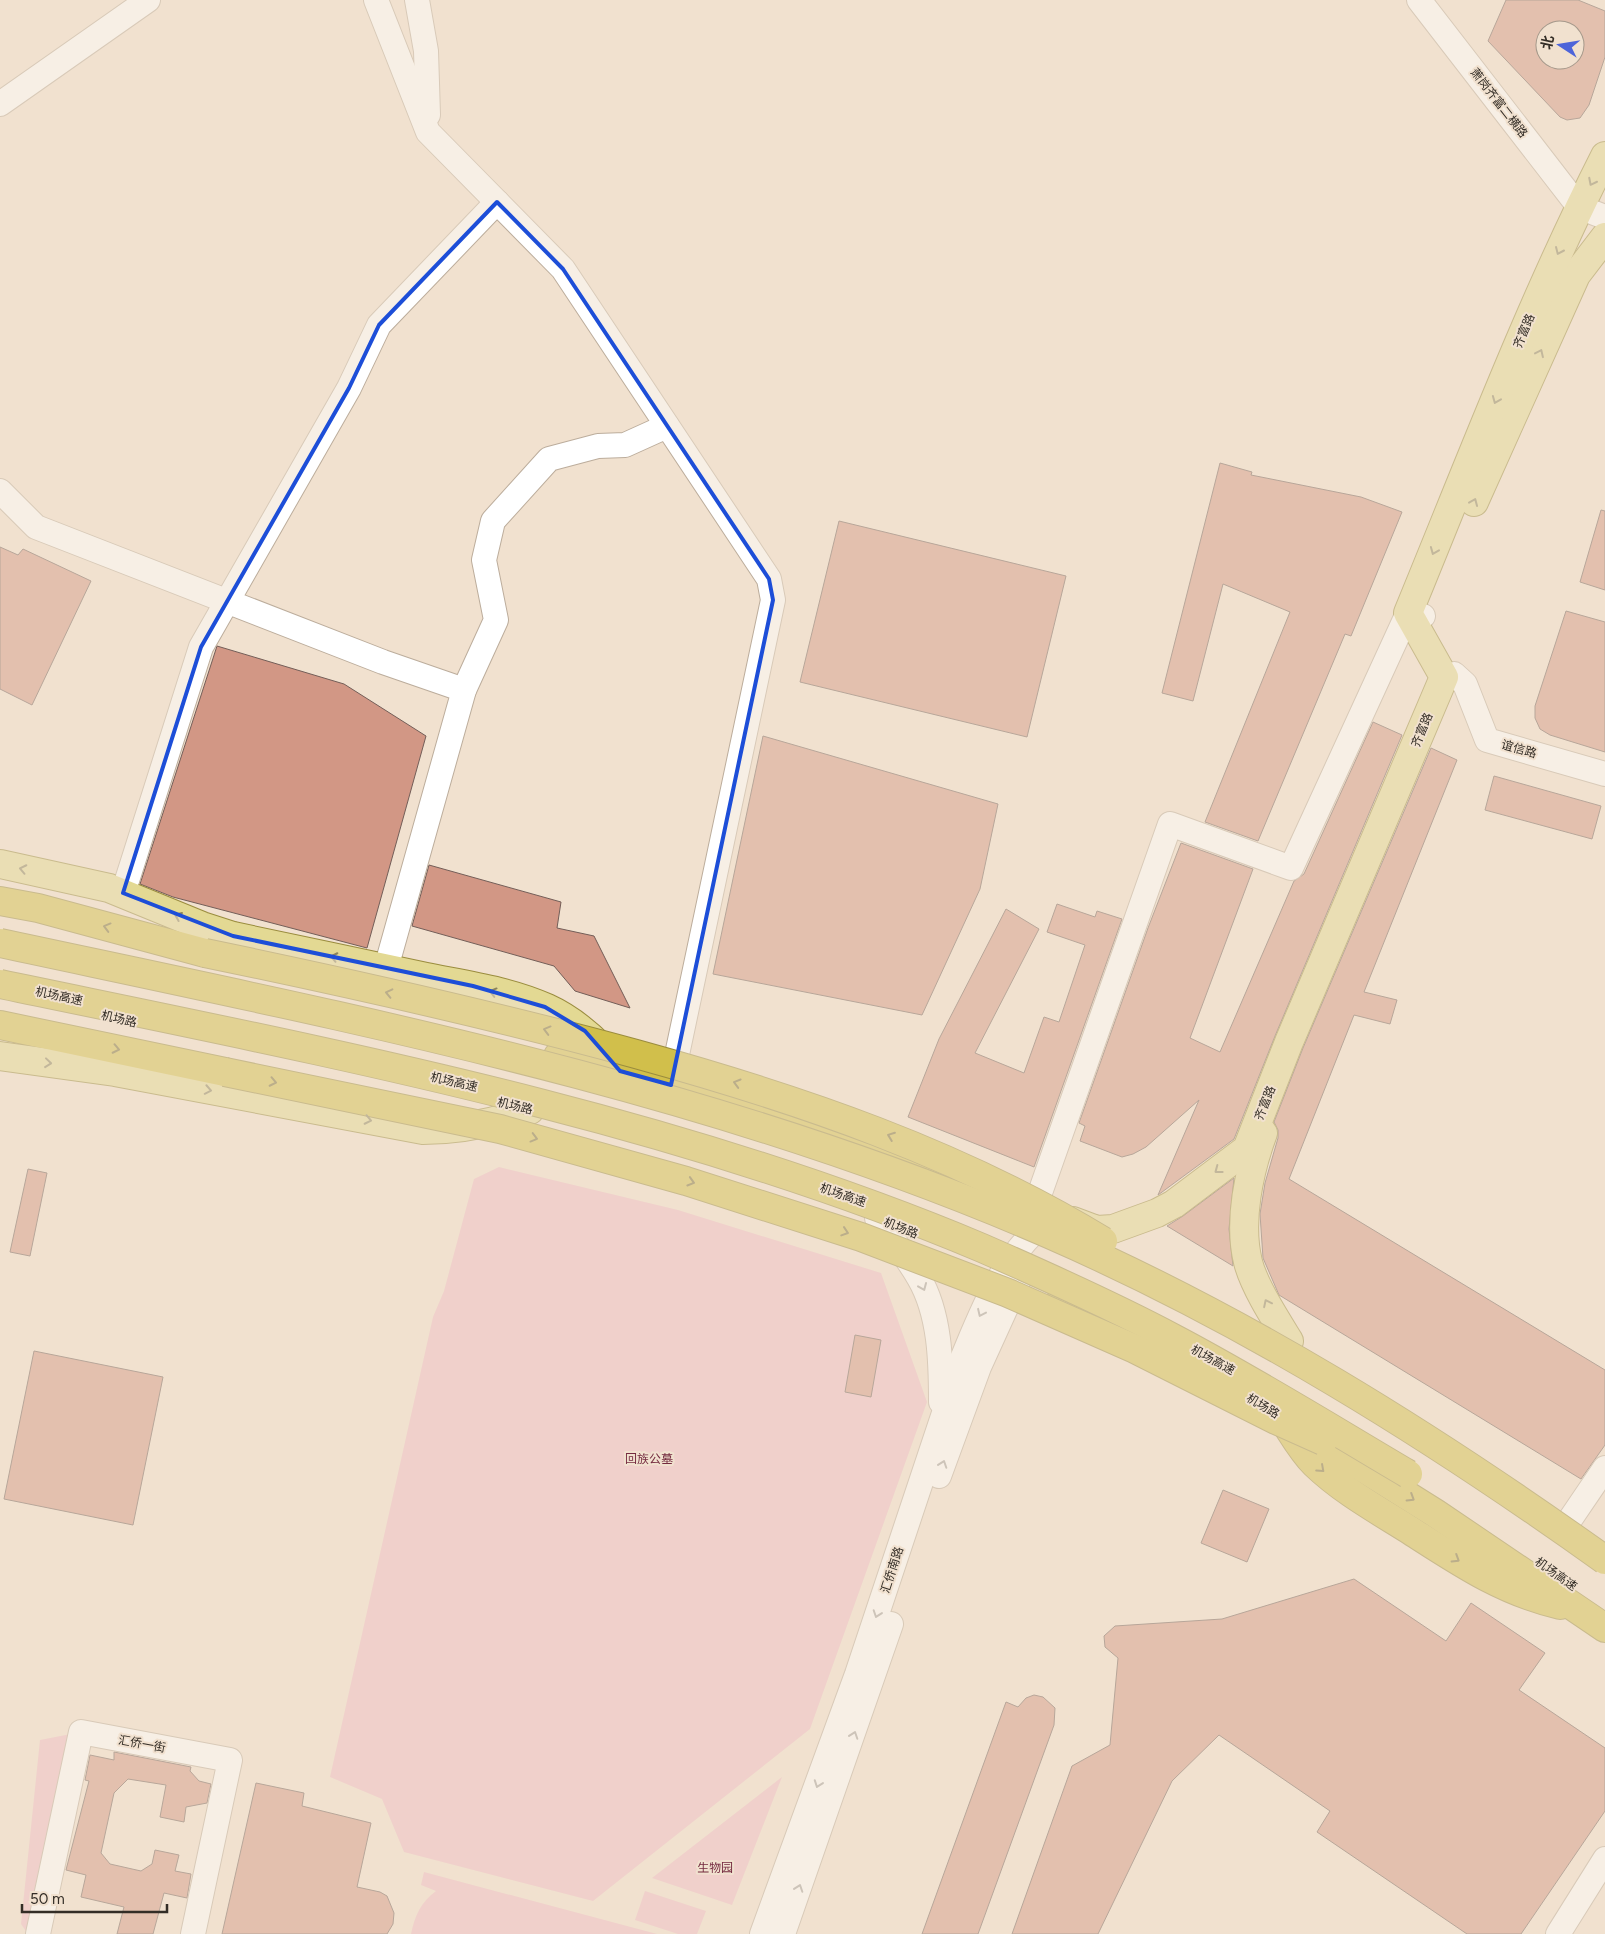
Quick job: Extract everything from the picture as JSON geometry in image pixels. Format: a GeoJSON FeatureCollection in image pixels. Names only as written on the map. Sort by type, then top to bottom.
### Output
{"type":"FeatureCollection","features":[{"type":"Feature","properties":{"kind":"highway"},"geometry":{"type":"LineString","coordinates":[[0,901],[38,908],[205,953],[308,974],[544,1029],[744,1085],[854,1121],[951,1162],[1042,1206],[1331,1379],[1468,1464],[1605,1560]]}},
{"type":"Feature","properties":{"kind":"highway"},"geometry":{"type":"LineString","coordinates":[[0,934],[390,1017],[620,1071],[750,1107],[932,1170],[1000,1201],[1041,1214],[1289,1341],[1448,1439],[1605,1546]]}},
{"type":"Feature","properties":{"kind":"highway"},"geometry":{"type":"LineString","coordinates":[[0,943],[433,1036],[601,1079],[734,1118],[849,1157],[1050,1234],[1216,1315],[1331,1379]]}},
{"type":"Feature","properties":{"kind":"highway","name":"机场高速"},"geometry":{"type":"LineString","coordinates":[[0,984],[265,1039],[488,1090],[662,1137],[854,1199],[962,1240],[1047,1277],[1172,1337],[1238,1374],[1408,1474],[1516,1545],[1592,1609]]}},
{"type":"Feature","properties":{"kind":"highway","name":"机场路"},"geometry":{"type":"LineString","coordinates":[[0,991],[530,1110],[732,1168],[877,1218],[1012,1273],[1165,1351],[1281,1416],[1301,1448],[1314,1463],[1359,1498],[1494,1583],[1526,1596],[1592,1609]]}},
{"type":"Feature","properties":{"kind":"highway"},"geometry":{"type":"LineString","coordinates":[[0,1025],[517,1133],[695,1183],[861,1237],[1008,1293],[1135,1349],[1276,1420],[1408,1474]]}},
{"type":"Feature","properties":{"kind":"highway"},"geometry":{"type":"LineString","coordinates":[[1592,1609],[1605,1628]]}},
{"type":"Feature","properties":{"kind":"main road","name":"齐富路"},"geometry":{"type":"LineString","coordinates":[[1417,615],[1530,318],[1579,206],[1605,156]]}},
{"type":"Feature","properties":{"kind":"main road","name":"齐富路"},"geometry":{"type":"LineString","coordinates":[[1417,615],[1507,427],[1576,275],[1605,237]]}},
{"type":"Feature","properties":{"kind":"main road"},"geometry":{"type":"LineString","coordinates":[[1417,615],[1449,676]]}},
{"type":"Feature","properties":{"kind":"main road","name":"齐富路"},"geometry":{"type":"LineString","coordinates":[[1041,1214],[1097,1230],[1113,1229],[1157,1213],[1174,1204],[1247,1149],[1289,1042],[1449,676]]}},
{"type":"Feature","properties":{"kind":"main road","name":"齐富路"},"geometry":{"type":"LineString","coordinates":[[1289,1341],[1272,1312],[1248,1263],[1244,1227],[1256,1150],[1293,1050],[1449,676]]}},
{"type":"Feature","properties":{"kind":"main road"},"geometry":{"type":"LineString","coordinates":[[0,864],[109,888],[202,926],[233,936],[473,986],[545,1007],[585,1031],[620,1071]]}},
{"type":"Feature","properties":{"kind":"main road"},"geometry":{"type":"LineString","coordinates":[[0,1056],[115,1072],[423,1130],[465,1128],[500,1121],[530,1110]]}},
{"type":"Feature","properties":{"kind":"street"},"geometry":{"type":"LineString","coordinates":[[0,104],[148,0]]}},
{"type":"Feature","properties":{"kind":"street"},"geometry":{"type":"LineString","coordinates":[[376,0],[428,132],[563,269],[769,579],[773,600],[671,1085]]}},
{"type":"Feature","properties":{"kind":"street"},"geometry":{"type":"LineString","coordinates":[[417,0],[426,51],[428,132]]}},
{"type":"Feature","properties":{"kind":"street","name":"萧岗齐富二横路"},"geometry":{"type":"LineString","coordinates":[[1419,0],[1579,206]]}},
{"type":"Feature","properties":{"kind":"street"},"geometry":{"type":"LineString","coordinates":[[123,893],[201,647],[349,388],[379,325],[497,202]]}},
{"type":"Feature","properties":{"kind":"street"},"geometry":{"type":"LineString","coordinates":[[1579,206],[1605,217]]}},
{"type":"Feature","properties":{"kind":"street"},"geometry":{"type":"LineString","coordinates":[[386,968],[464,690],[496,620],[484,560],[493,521],[549,459],[598,446],[626,444],[667,426]]}},
{"type":"Feature","properties":{"kind":"street"},"geometry":{"type":"LineString","coordinates":[[0,491],[36,527],[228,600],[383,662],[464,690]]}},
{"type":"Feature","properties":{"kind":"street"},"geometry":{"type":"LineString","coordinates":[[1041,1214],[1170,824],[1291,868],[1417,615]]}},
{"type":"Feature","properties":{"kind":"street","name":"谊信路"},"geometry":{"type":"LineString","coordinates":[[1449,676],[1465,684],[1487,740],[1605,774]]}},
{"type":"Feature","properties":{"kind":"street","name":"汇侨南路"},"geometry":{"type":"LineString","coordinates":[[783,1934],[863,1709],[956,1427],[991,1338],[1012,1273],[1028,1237],[1041,1214]]}},
{"type":"Feature","properties":{"kind":"street"},"geometry":{"type":"LineString","coordinates":[[877,1218],[920,1279],[929,1300],[939,1347],[941,1418]]}},
{"type":"Feature","properties":{"kind":"street","name":"汇侨南路"},"geometry":{"type":"LineString","coordinates":[[762,1934],[857,1674],[941,1418],[980,1315],[1012,1273]]}},
{"type":"Feature","properties":{"kind":"street"},"geometry":{"type":"LineString","coordinates":[[1569,1521],[1605,1468]]}},
{"type":"Feature","properties":{"kind":"street","name":"汇侨一街"},"geometry":{"type":"LineString","coordinates":[[38,1934],[81,1732],[230,1760],[193,1934]]}},
{"type":"Feature","properties":{"kind":"street"},"geometry":{"type":"LineString","coordinates":[[1558,1934],[1605,1859]]}},
{"type":"Feature","properties":{"kind":"highlighted area"},"geometry":{"type":"Polygon","coordinates":[[[497,202],[563,269],[769,579],[773,600],[671,1085],[620,1071],[585,1031],[545,1007],[473,986],[233,936],[123,893],[201,647],[349,388],[379,325],[497,202]]]}},
{"type":"Feature","properties":{"kind":"green space","name":"回族公墓"},"geometry":{"type":"Polygon","coordinates":[[[499,1167],[678,1210],[881,1273],[927,1402],[810,1729],[593,1901],[404,1852],[382,1799],[330,1777],[433,1317],[444,1291],[474,1179],[499,1167]]]}},
{"type":"Feature","properties":{"kind":"green space"},"geometry":{"type":"Polygon","coordinates":[[[81,1732],[28,1934],[21,1924],[40,1740],[81,1732]]]}},
{"type":"Feature","properties":{"kind":"green space","name":"生物园"},"geometry":{"type":"Polygon","coordinates":[[[782,1777],[732,1905],[652,1878],[782,1777]]]}},
{"type":"Feature","properties":{"kind":"green space"},"geometry":{"type":"Polygon","coordinates":[[[424,1872],[657,1934],[411,1934],[419,1910],[436,1891],[421,1885],[424,1872]]]}},
{"type":"Feature","properties":{"kind":"green space"},"geometry":{"type":"Polygon","coordinates":[[[645,1891],[706,1911],[697,1934],[678,1934],[635,1920],[645,1891]]]}},
{"type":"Feature","properties":{"kind":"building"},"geometry":{"type":"Polygon","coordinates":[[[1506,0],[1578,0],[1605,11],[1605,57],[1589,105],[1580,118],[1567,120],[1560,117],[1488,41],[1506,0]]]}},
{"type":"Feature","properties":{"kind":"building"},"geometry":{"type":"Polygon","coordinates":[[[1220,463],[1252,472],[1251,475],[1361,497],[1402,512],[1351,636],[1345,634],[1258,841],[1205,822],[1290,612],[1223,584],[1193,701],[1162,693],[1220,463]]]}},
{"type":"Feature","properties":{"kind":"building"},"geometry":{"type":"Polygon","coordinates":[[[1601,510],[1605,511],[1605,590],[1580,582],[1601,510]]]}},
{"type":"Feature","properties":{"kind":"building"},"geometry":{"type":"Polygon","coordinates":[[[839,521],[1066,576],[1027,737],[800,682],[839,521]]]}},
{"type":"Feature","properties":{"kind":"building"},"geometry":{"type":"Polygon","coordinates":[[[0,547],[18,555],[23,549],[91,581],[32,705],[0,689],[0,547]]]}},
{"type":"Feature","properties":{"kind":"building"},"geometry":{"type":"Polygon","coordinates":[[[1566,611],[1605,622],[1605,752],[1550,735],[1540,729],[1535,718],[1535,706],[1566,611]]]}},
{"type":"Feature","properties":{"kind":"building"},"geometry":{"type":"Polygon","coordinates":[[[217,646],[344,684],[426,736],[367,948],[173,897],[140,884],[217,646]]]}},
{"type":"Feature","properties":{"kind":"building"},"geometry":{"type":"Polygon","coordinates":[[[1373,722],[1402,735],[1275,1036],[1234,1139],[1158,1195],[1199,1100],[1146,1147],[1122,1157],[1080,1141],[1085,1126],[1079,1123],[1148,928],[1181,843],[1253,869],[1190,1038],[1220,1052],[1294,881],[1304,874],[1373,722]]]}},
{"type":"Feature","properties":{"kind":"building"},"geometry":{"type":"Polygon","coordinates":[[[763,736],[998,804],[980,889],[922,1015],[713,974],[763,736]]]}},
{"type":"Feature","properties":{"kind":"building"},"geometry":{"type":"Polygon","coordinates":[[[1431,748],[1457,760],[1364,992],[1397,1000],[1390,1024],[1354,1015],[1289,1179],[1605,1370],[1605,1445],[1581,1479],[1279,1295],[1263,1258],[1260,1214],[1265,1183],[1278,1138],[1278,1130],[1274,1122],[1303,1048],[1431,748]]]}},
{"type":"Feature","properties":{"kind":"building"},"geometry":{"type":"Polygon","coordinates":[[[1494,776],[1601,806],[1592,839],[1485,810],[1494,776]]]}},
{"type":"Feature","properties":{"kind":"building"},"geometry":{"type":"Polygon","coordinates":[[[429,865],[561,902],[557,928],[594,936],[630,1008],[575,991],[554,966],[412,926],[429,865]]]}},
{"type":"Feature","properties":{"kind":"building"},"geometry":{"type":"Polygon","coordinates":[[[1057,904],[1095,917],[1097,911],[1122,919],[1034,1167],[908,1117],[939,1039],[1006,909],[1039,929],[975,1053],[1024,1073],[1044,1017],[1059,1022],[1085,945],[1047,932],[1057,904]]]}},
{"type":"Feature","properties":{"kind":"building"},"geometry":{"type":"Polygon","coordinates":[[[28,1169],[47,1173],[30,1256],[10,1252],[28,1169]]]}},
{"type":"Feature","properties":{"kind":"building"},"geometry":{"type":"Polygon","coordinates":[[[1234,1178],[1229,1229],[1233,1266],[1167,1226],[1234,1178]]]}},
{"type":"Feature","properties":{"kind":"building"},"geometry":{"type":"Polygon","coordinates":[[[855,1335],[881,1340],[871,1397],[845,1392],[855,1335]]]}},
{"type":"Feature","properties":{"kind":"building"},"geometry":{"type":"Polygon","coordinates":[[[34,1351],[163,1377],[133,1525],[4,1499],[34,1351]]]}},
{"type":"Feature","properties":{"kind":"building"},"geometry":{"type":"Polygon","coordinates":[[[1223,1490],[1269,1509],[1247,1562],[1201,1543],[1223,1490]]]}},
{"type":"Feature","properties":{"kind":"building"},"geometry":{"type":"Polygon","coordinates":[[[1354,1579],[1446,1641],[1471,1603],[1545,1653],[1519,1690],[1605,1748],[1605,1811],[1521,1934],[1467,1934],[1317,1832],[1330,1811],[1219,1735],[1172,1781],[1098,1934],[1012,1934],[1072,1766],[1110,1745],[1118,1658],[1105,1647],[1104,1636],[1115,1626],[1222,1619],[1354,1579]]]}},
{"type":"Feature","properties":{"kind":"building"},"geometry":{"type":"Polygon","coordinates":[[[1034,1695],[1043,1697],[1055,1708],[1054,1725],[978,1934],[922,1934],[1006,1702],[1018,1707],[1026,1698],[1034,1695]]]}},
{"type":"Feature","properties":{"kind":"building"},"geometry":{"type":"Polygon","coordinates":[[[114,1752],[191,1767],[190,1771],[199,1781],[211,1784],[207,1803],[186,1807],[184,1822],[160,1817],[166,1785],[128,1779],[114,1793],[101,1853],[110,1864],[141,1871],[152,1864],[155,1850],[179,1855],[175,1871],[191,1874],[187,1898],[164,1893],[153,1934],[117,1934],[124,1907],[81,1897],[86,1875],[66,1870],[89,1781],[85,1780],[90,1755],[114,1760],[114,1752]]]}},
{"type":"Feature","properties":{"kind":"building"},"geometry":{"type":"Polygon","coordinates":[[[256,1783],[304,1793],[302,1806],[371,1823],[357,1887],[380,1892],[387,1896],[394,1913],[393,1924],[387,1934],[222,1934],[256,1783]]]}}]}
